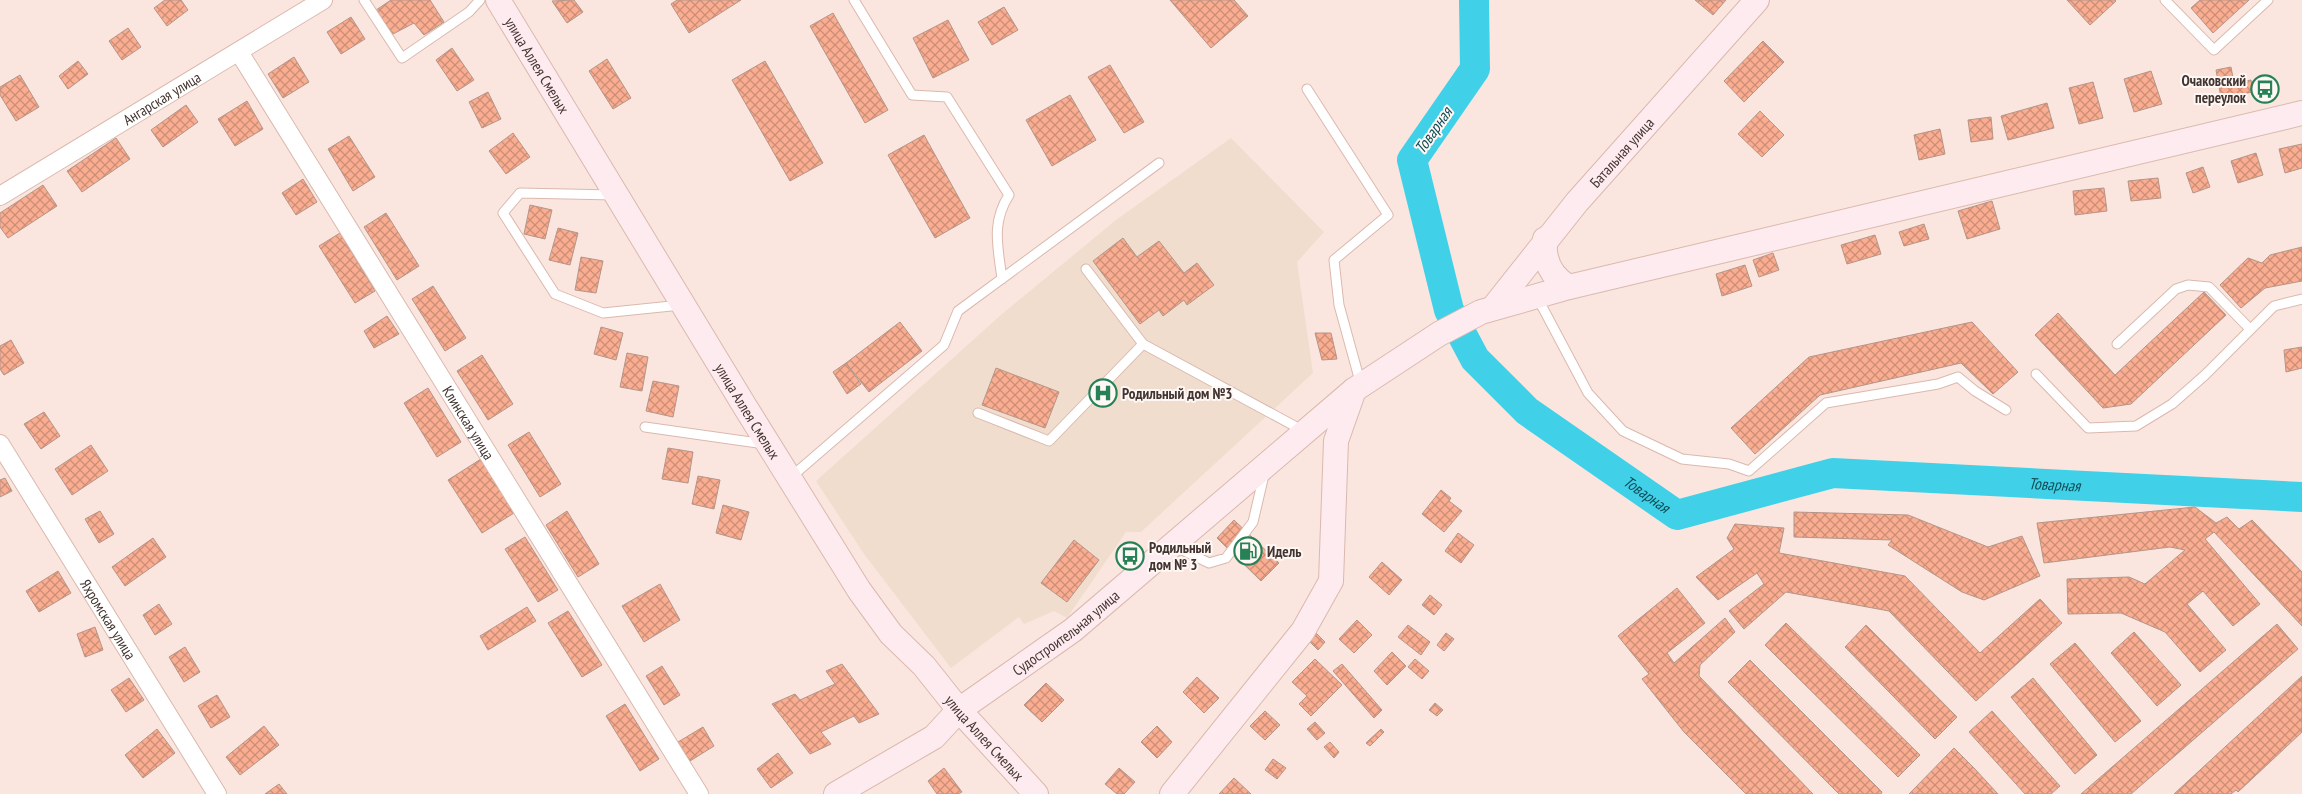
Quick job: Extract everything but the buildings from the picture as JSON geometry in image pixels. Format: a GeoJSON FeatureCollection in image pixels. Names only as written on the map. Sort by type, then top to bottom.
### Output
{"type":"FeatureCollection","features":[{"type":"Feature","properties":{"kind":"main road","name":"улица Аллея Смелых"},"geometry":{"type":"LineString","coordinates":[[498,0],[859,590],[891,634],[924,666],[959,710],[1036,794]]}},
{"type":"Feature","properties":{"kind":"main road","name":"Батальная улица"},"geometry":{"type":"LineString","coordinates":[[1487,310],[1545,239],[1757,0]]}},
{"type":"Feature","properties":{"kind":"main road","name":"Судостроительная улица"},"geometry":{"type":"LineString","coordinates":[[836,794],[934,737],[959,710],[1074,630],[1357,388],[1438,334],[1487,310],[1569,286],[2302,113]]}},
{"type":"Feature","properties":{"kind":"main road"},"geometry":{"type":"LineString","coordinates":[[1545,239],[1544,251],[1546,260],[1557,279],[1569,286]]}},
{"type":"Feature","properties":{"kind":"main road"},"geometry":{"type":"LineString","coordinates":[[1172,794],[1304,631],[1332,580],[1336,441],[1357,388]]}},
{"type":"Feature","properties":{"kind":"main road"},"geometry":{"type":"LineString","coordinates":[[1305,432],[1322,429],[1331,433],[1336,441]]}},
{"type":"Feature","properties":{"kind":"street","name":"Ангарская улица"},"geometry":{"type":"LineString","coordinates":[[0,196],[323,0]]}},
{"type":"Feature","properties":{"kind":"street","name":"Клинская улица"},"geometry":{"type":"LineString","coordinates":[[239,52],[699,794]]}},
{"type":"Feature","properties":{"kind":"street","name":"Яхромская улица"},"geometry":{"type":"LineString","coordinates":[[0,444],[217,794]]}},
{"type":"Feature","properties":{"kind":"lane"},"geometry":{"type":"LineString","coordinates":[[364,0],[402,58],[469,12],[480,0]]}},
{"type":"Feature","properties":{"kind":"lane"},"geometry":{"type":"LineString","coordinates":[[854,0],[912,95],[947,97],[1009,195],[1001,208],[996,229],[1002,279]]}},
{"type":"Feature","properties":{"kind":"lane"},"geometry":{"type":"LineString","coordinates":[[2165,0],[2214,50],[2268,0]]}},
{"type":"Feature","properties":{"kind":"lane"},"geometry":{"type":"LineString","coordinates":[[1307,89],[1388,214],[1334,260],[1339,305],[1357,388]]}},
{"type":"Feature","properties":{"kind":"lane"},"geometry":{"type":"LineString","coordinates":[[789,478],[944,345],[958,312],[1159,162]]}},
{"type":"Feature","properties":{"kind":"lane"},"geometry":{"type":"LineString","coordinates":[[616,195],[520,193],[503,214],[555,294],[603,313],[683,305]]}},
{"type":"Feature","properties":{"kind":"lane"},"geometry":{"type":"LineString","coordinates":[[1086,269],[1143,344],[1305,432]]}},
{"type":"Feature","properties":{"kind":"lane"},"geometry":{"type":"LineString","coordinates":[[2117,344],[2176,289],[2188,285],[2209,287],[2250,329]]}},
{"type":"Feature","properties":{"kind":"lane"},"geometry":{"type":"LineString","coordinates":[[1536,295],[1588,393],[1623,431],[1682,459],[1729,464],[1749,471],[1826,403],[1938,384],[1958,377],[1975,392],[2006,410]]}},
{"type":"Feature","properties":{"kind":"lane"},"geometry":{"type":"LineString","coordinates":[[2036,374],[2088,428],[2136,426],[2172,404],[2274,306],[2302,299]]}},
{"type":"Feature","properties":{"kind":"lane"},"geometry":{"type":"LineString","coordinates":[[978,413],[1049,441],[1143,344]]}},
{"type":"Feature","properties":{"kind":"lane"},"geometry":{"type":"LineString","coordinates":[[646,427],[768,444]]}},
{"type":"Feature","properties":{"kind":"lane"},"geometry":{"type":"LineString","coordinates":[[1172,545],[1209,563],[1226,558],[1253,522],[1266,465]]}},
{"type":"Feature","properties":{"kind":"shaded area","name":"Родильный дом №3"},"geometry":{"type":"Polygon","coordinates":[[[1231,138],[1324,232],[1297,262],[1313,373],[1141,532],[1126,532],[1067,618],[1054,611],[1024,624],[1019,617],[951,668],[864,554],[816,481],[1002,314],[1116,220],[1231,138]]]}},
{"type":"Feature","properties":{"kind":"waterway","name":"Товарная"},"geometry":{"type":"LineString","coordinates":[[1474,0],[1475,69],[1412,160],[1449,310],[1475,359],[1527,411],[1677,515],[1833,473],[2302,497]]}},
{"type":"Feature","properties":{"kind":"place","name":"Очаковский переулок"},"geometry":{"type":"Point","coordinates":[2265,89]}},
{"type":"Feature","properties":{"kind":"place","name":"Родильный дом №3"},"geometry":{"type":"Point","coordinates":[1103,393]}},
{"type":"Feature","properties":{"kind":"place","name":"Идель"},"geometry":{"type":"Point","coordinates":[1248,551]}},
{"type":"Feature","properties":{"kind":"place","name":"Родильный дом № 3"},"geometry":{"type":"Point","coordinates":[1130,556]}}]}
